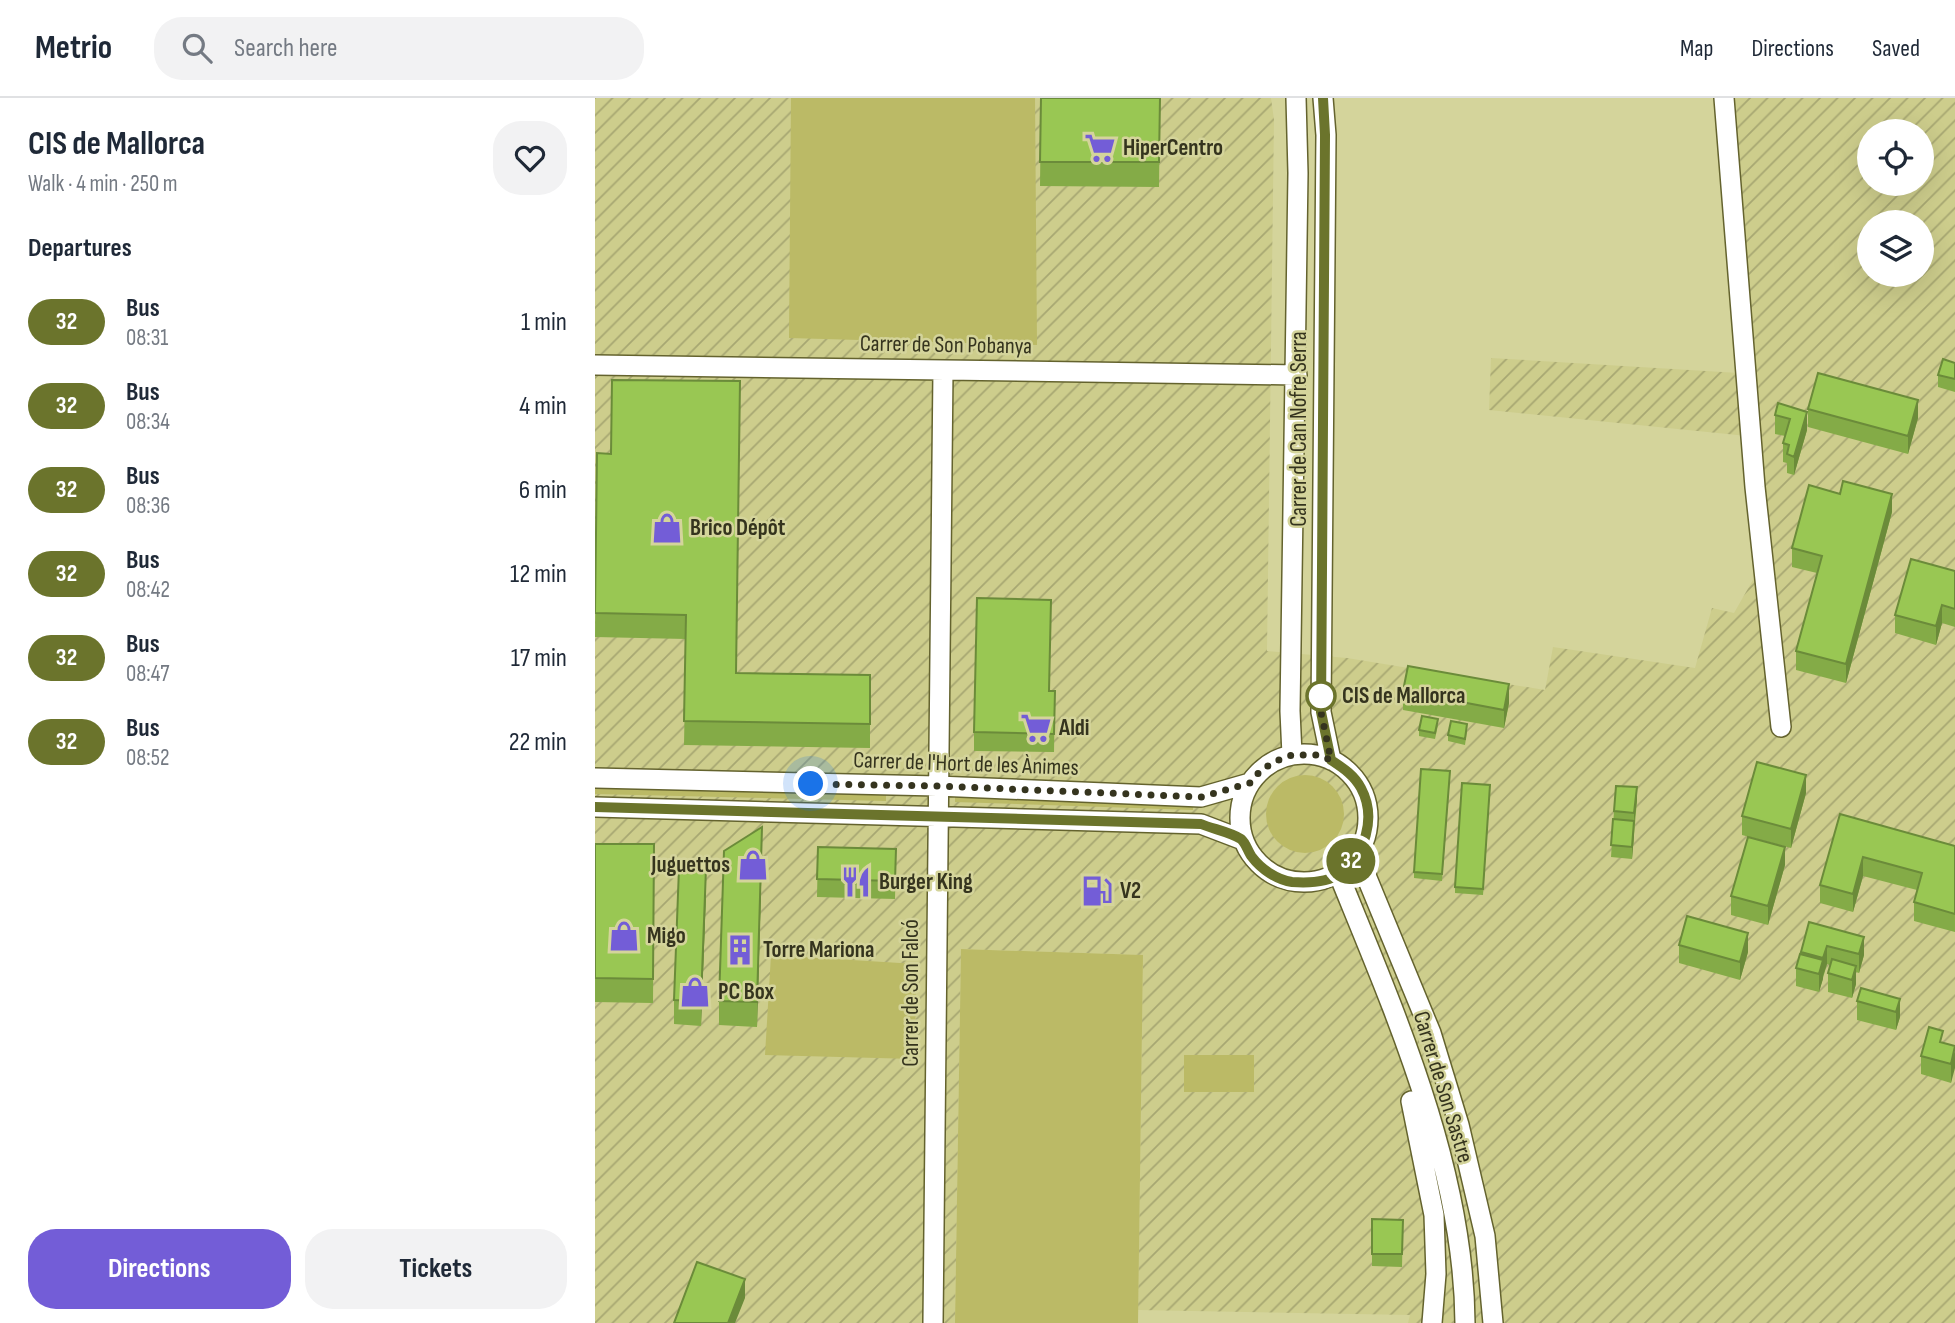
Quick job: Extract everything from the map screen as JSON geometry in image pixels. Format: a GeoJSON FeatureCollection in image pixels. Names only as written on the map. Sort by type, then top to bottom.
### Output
{"type":"FeatureCollection","features":[{"type":"Feature","properties":{"kind":"street","name":"Carrer de Can Nofre Serra"},"geometry":{"type":"LineString","coordinates":[[1292,755],[1290,698],[1299,138],[1296,98]]}},
{"type":"Feature","properties":{"kind":"street","name":"Carrer de Can Nofre Serra"},"geometry":{"type":"LineString","coordinates":[[1323,98],[1325,149],[1321,712],[1331,760]]}},
{"type":"Feature","properties":{"kind":"street"},"geometry":{"type":"LineString","coordinates":[[1724,98],[1755,487],[1781,727]]}},
{"type":"Feature","properties":{"kind":"street","name":"Carrer de Son Pobanya"},"geometry":{"type":"LineString","coordinates":[[595,365],[1297,375]]}},
{"type":"Feature","properties":{"kind":"street","name":"Carrer de Son Falcó"},"geometry":{"type":"LineString","coordinates":[[933,1323],[943,370]]}},
{"type":"Feature","properties":{"kind":"street"},"geometry":{"type":"LineString","coordinates":[[1292,755],[1318,755],[1331,760],[1348,771],[1361,788],[1368,808],[1368,830],[1361,850],[1339,874],[1309,883],[1288,881],[1269,873],[1253,858],[1243,840],[1239,820],[1242,801],[1250,783],[1261,770],[1292,755]]}},
{"type":"Feature","properties":{"kind":"street","name":"Carrer de l'Hort de les Ànimes"},"geometry":{"type":"LineString","coordinates":[[595,778],[937,786],[1201,797],[1250,783]]}},
{"type":"Feature","properties":{"kind":"street"},"geometry":{"type":"LineString","coordinates":[[595,807],[1201,824],[1243,840]]}},
{"type":"Feature","properties":{"kind":"street"},"geometry":{"type":"LineString","coordinates":[[1361,850],[1367,878],[1431,1033],[1459,1125],[1485,1236],[1493,1323]]}},
{"type":"Feature","properties":{"kind":"street","name":"Carrer de Son Sastre"},"geometry":{"type":"LineString","coordinates":[[1339,874],[1391,1004],[1435,1136],[1458,1239],[1465,1323]]}},
{"type":"Feature","properties":{"kind":"street"},"geometry":{"type":"LineString","coordinates":[[1391,1004],[1384,1020],[1414,1111],[1434,1215],[1436,1294],[1432,1323]]}},
{"type":"Feature","properties":{"kind":"shaded area"},"geometry":{"type":"Polygon","coordinates":[[[595,98],[1271,98],[1274,120],[1267,651],[1347,658],[1545,690],[1553,647],[1695,668],[1712,608],[1734,613],[1762,564],[1747,436],[1489,410],[1491,358],[1739,373],[1717,98],[1955,98],[1955,1323],[1408,1323],[1410,1315],[1138,1310],[1143,955],[961,949],[955,1323],[595,1323],[595,98]]]}},
{"type":"Feature","properties":{"kind":"shaded area"},"geometry":{"type":"Polygon","coordinates":[[[791,98],[1035,98],[1037,345],[789,338],[791,98]]]}},
{"type":"Feature","properties":{"kind":"shaded area"},"geometry":{"type":"Polygon","coordinates":[[[1305,775],[1320,778],[1333,786],[1341,799],[1344,814],[1341,829],[1333,842],[1320,850],[1305,853],[1290,850],[1277,842],[1269,829],[1266,814],[1269,799],[1277,786],[1290,778],[1305,775]]]}},
{"type":"Feature","properties":{"kind":"shaded area"},"geometry":{"type":"Polygon","coordinates":[[[595,785],[886,795],[886,801],[595,794],[595,785]]]}},
{"type":"Feature","properties":{"kind":"shaded area"},"geometry":{"type":"Polygon","coordinates":[[[955,795],[1193,803],[1193,810],[955,802],[955,795]]]}},
{"type":"Feature","properties":{"kind":"shaded area"},"geometry":{"type":"Polygon","coordinates":[[[961,949],[1143,955],[1138,1323],[955,1323],[961,949]]]}},
{"type":"Feature","properties":{"kind":"shaded area"},"geometry":{"type":"Polygon","coordinates":[[[771,955],[916,964],[915,1059],[765,1055],[771,955]]]}},
{"type":"Feature","properties":{"kind":"shaded area"},"geometry":{"type":"Polygon","coordinates":[[[1184,1055],[1254,1055],[1254,1092],[1184,1092],[1184,1055]]]}},
{"type":"Feature","properties":{"kind":"building","name":"HiperCentro"},"geometry":{"type":"Polygon","coordinates":[[[1041,98],[1160,98],[1159,162],[1040,162],[1041,98]]]}},
{"type":"Feature","properties":{"kind":"building"},"geometry":{"type":"Polygon","coordinates":[[[1943,359],[1955,363],[1955,379],[1938,375],[1943,359]]]}},
{"type":"Feature","properties":{"kind":"building"},"geometry":{"type":"Polygon","coordinates":[[[1818,373],[1918,400],[1908,436],[1808,409],[1818,373]]]}},
{"type":"Feature","properties":{"kind":"building","name":"Brico Dépôt"},"geometry":{"type":"Polygon","coordinates":[[[612,380],[740,381],[736,673],[870,675],[870,724],[684,721],[686,615],[595,613],[597,453],[611,454],[612,380]]]}},
{"type":"Feature","properties":{"kind":"building"},"geometry":{"type":"Polygon","coordinates":[[[1778,403],[1807,412],[1794,457],[1787,454],[1789,445],[1783,443],[1790,419],[1775,415],[1778,403]]]}},
{"type":"Feature","properties":{"kind":"building"},"geometry":{"type":"Polygon","coordinates":[[[1843,481],[1892,494],[1846,664],[1796,651],[1822,556],[1792,548],[1809,485],[1840,494],[1843,481]]]}},
{"type":"Feature","properties":{"kind":"building"},"geometry":{"type":"Polygon","coordinates":[[[1911,559],[1955,571],[1955,609],[1942,605],[1936,626],[1895,615],[1911,559]]]}},
{"type":"Feature","properties":{"kind":"building"},"geometry":{"type":"Polygon","coordinates":[[[977,598],[1051,600],[1049,691],[1055,691],[1054,734],[974,732],[977,598]]]}},
{"type":"Feature","properties":{"kind":"building"},"geometry":{"type":"Polygon","coordinates":[[[1408,666],[1509,684],[1504,710],[1403,691],[1408,666]]]}},
{"type":"Feature","properties":{"kind":"building"},"geometry":{"type":"Polygon","coordinates":[[[1422,716],[1438,719],[1435,733],[1419,730],[1422,716]]]}},
{"type":"Feature","properties":{"kind":"building"},"geometry":{"type":"Polygon","coordinates":[[[1451,721],[1467,724],[1465,739],[1448,735],[1451,721]]]}},
{"type":"Feature","properties":{"kind":"building"},"geometry":{"type":"Polygon","coordinates":[[[1757,762],[1806,775],[1791,829],[1742,816],[1757,762]]]}},
{"type":"Feature","properties":{"kind":"building"},"geometry":{"type":"Polygon","coordinates":[[[1421,769],[1450,771],[1442,874],[1414,872],[1421,769]]]}},
{"type":"Feature","properties":{"kind":"building"},"geometry":{"type":"Polygon","coordinates":[[[1462,783],[1490,785],[1483,889],[1455,887],[1462,783]]]}},
{"type":"Feature","properties":{"kind":"building"},"geometry":{"type":"Polygon","coordinates":[[[1616,786],[1637,787],[1634,813],[1614,811],[1616,786]]]}},
{"type":"Feature","properties":{"kind":"building"},"geometry":{"type":"Polygon","coordinates":[[[1840,814],[1955,846],[1955,914],[1914,902],[1922,873],[1863,857],[1853,894],[1820,885],[1840,814]]]}},
{"type":"Feature","properties":{"kind":"building"},"geometry":{"type":"Polygon","coordinates":[[[1613,819],[1634,821],[1632,847],[1611,845],[1613,819]]]}},
{"type":"Feature","properties":{"kind":"building","name":"Torre Mariona"},"geometry":{"type":"Polygon","coordinates":[[[762,827],[757,1002],[719,1001],[724,851],[762,827]]]}},
{"type":"Feature","properties":{"kind":"building"},"geometry":{"type":"Polygon","coordinates":[[[1748,837],[1785,847],[1768,906],[1731,896],[1748,837]]]}},
{"type":"Feature","properties":{"kind":"building","name":"Migo"},"geometry":{"type":"Polygon","coordinates":[[[595,844],[654,844],[653,979],[595,978],[595,844]]]}},
{"type":"Feature","properties":{"kind":"building"},"geometry":{"type":"Polygon","coordinates":[[[818,847],[896,849],[895,881],[817,879],[818,847]]]}},
{"type":"Feature","properties":{"kind":"building"},"geometry":{"type":"Polygon","coordinates":[[[679,868],[706,868],[701,1001],[674,1000],[679,868]]]}},
{"type":"Feature","properties":{"kind":"building"},"geometry":{"type":"Polygon","coordinates":[[[1687,916],[1748,933],[1740,962],[1679,945],[1687,916]]]}},
{"type":"Feature","properties":{"kind":"building"},"geometry":{"type":"Polygon","coordinates":[[[1809,922],[1864,937],[1859,954],[1827,946],[1823,958],[1801,952],[1809,922]]]}},
{"type":"Feature","properties":{"kind":"building"},"geometry":{"type":"Polygon","coordinates":[[[1800,954],[1823,960],[1819,974],[1796,968],[1800,954]]]}},
{"type":"Feature","properties":{"kind":"building"},"geometry":{"type":"Polygon","coordinates":[[[1832,959],[1856,966],[1852,980],[1828,973],[1832,959]]]}},
{"type":"Feature","properties":{"kind":"building"},"geometry":{"type":"Polygon","coordinates":[[[1861,988],[1900,999],[1896,1012],[1857,1001],[1861,988]]]}},
{"type":"Feature","properties":{"kind":"building"},"geometry":{"type":"Polygon","coordinates":[[[1929,1027],[1943,1031],[1940,1042],[1955,1046],[1951,1064],[1921,1056],[1929,1027]]]}},
{"type":"Feature","properties":{"kind":"building"},"geometry":{"type":"Polygon","coordinates":[[[1372,1219],[1403,1220],[1402,1254],[1372,1254],[1372,1219]]]}},
{"type":"Feature","properties":{"kind":"building"},"geometry":{"type":"Polygon","coordinates":[[[697,1262],[745,1279],[728,1323],[674,1323],[697,1262]]]}},
{"type":"Feature","properties":{"kind":"bus line","name":"32"},"geometry":{"type":"LineString","coordinates":[[595,807],[1201,824],[1243,840],[1253,858],[1269,873],[1288,881],[1309,883],[1339,874],[1361,850],[1368,830],[1368,808],[1361,788],[1348,771],[1331,760],[1321,712],[1325,135],[1323,98]]}},
{"type":"Feature","properties":{"kind":"place","name":"HiperCentro"},"geometry":{"type":"Point","coordinates":[1100,148]}},
{"type":"Feature","properties":{"kind":"place","name":"Brico Dépôt"},"geometry":{"type":"Point","coordinates":[667,528]}},
{"type":"Feature","properties":{"kind":"place","name":"CIS de Mallorca"},"geometry":{"type":"Point","coordinates":[1321,696]}},
{"type":"Feature","properties":{"kind":"place","name":"Aldi"},"geometry":{"type":"Point","coordinates":[1036,728]}},
{"type":"Feature","properties":{"kind":"place","name":"Juguettos"},"geometry":{"type":"Point","coordinates":[753,865]}},
{"type":"Feature","properties":{"kind":"place","name":"Burger King"},"geometry":{"type":"Point","coordinates":[856,882]}},
{"type":"Feature","properties":{"kind":"place","name":"V2"},"geometry":{"type":"Point","coordinates":[1097,891]}},
{"type":"Feature","properties":{"kind":"place","name":"Migo"},"geometry":{"type":"Point","coordinates":[624,936]}},
{"type":"Feature","properties":{"kind":"place","name":"Torre Mariona"},"geometry":{"type":"Point","coordinates":[740,950]}},
{"type":"Feature","properties":{"kind":"place","name":"PC Box"},"geometry":{"type":"Point","coordinates":[695,992]}},
{"type":"Feature","properties":{"kind":"route"},"geometry":{"type":"LineString","coordinates":[[811,784],[937,786],[1201,797],[1250,783],[1261,770],[1292,755],[1318,755],[1331,760],[1321,712],[1321,685],[1321,696]]}}]}
